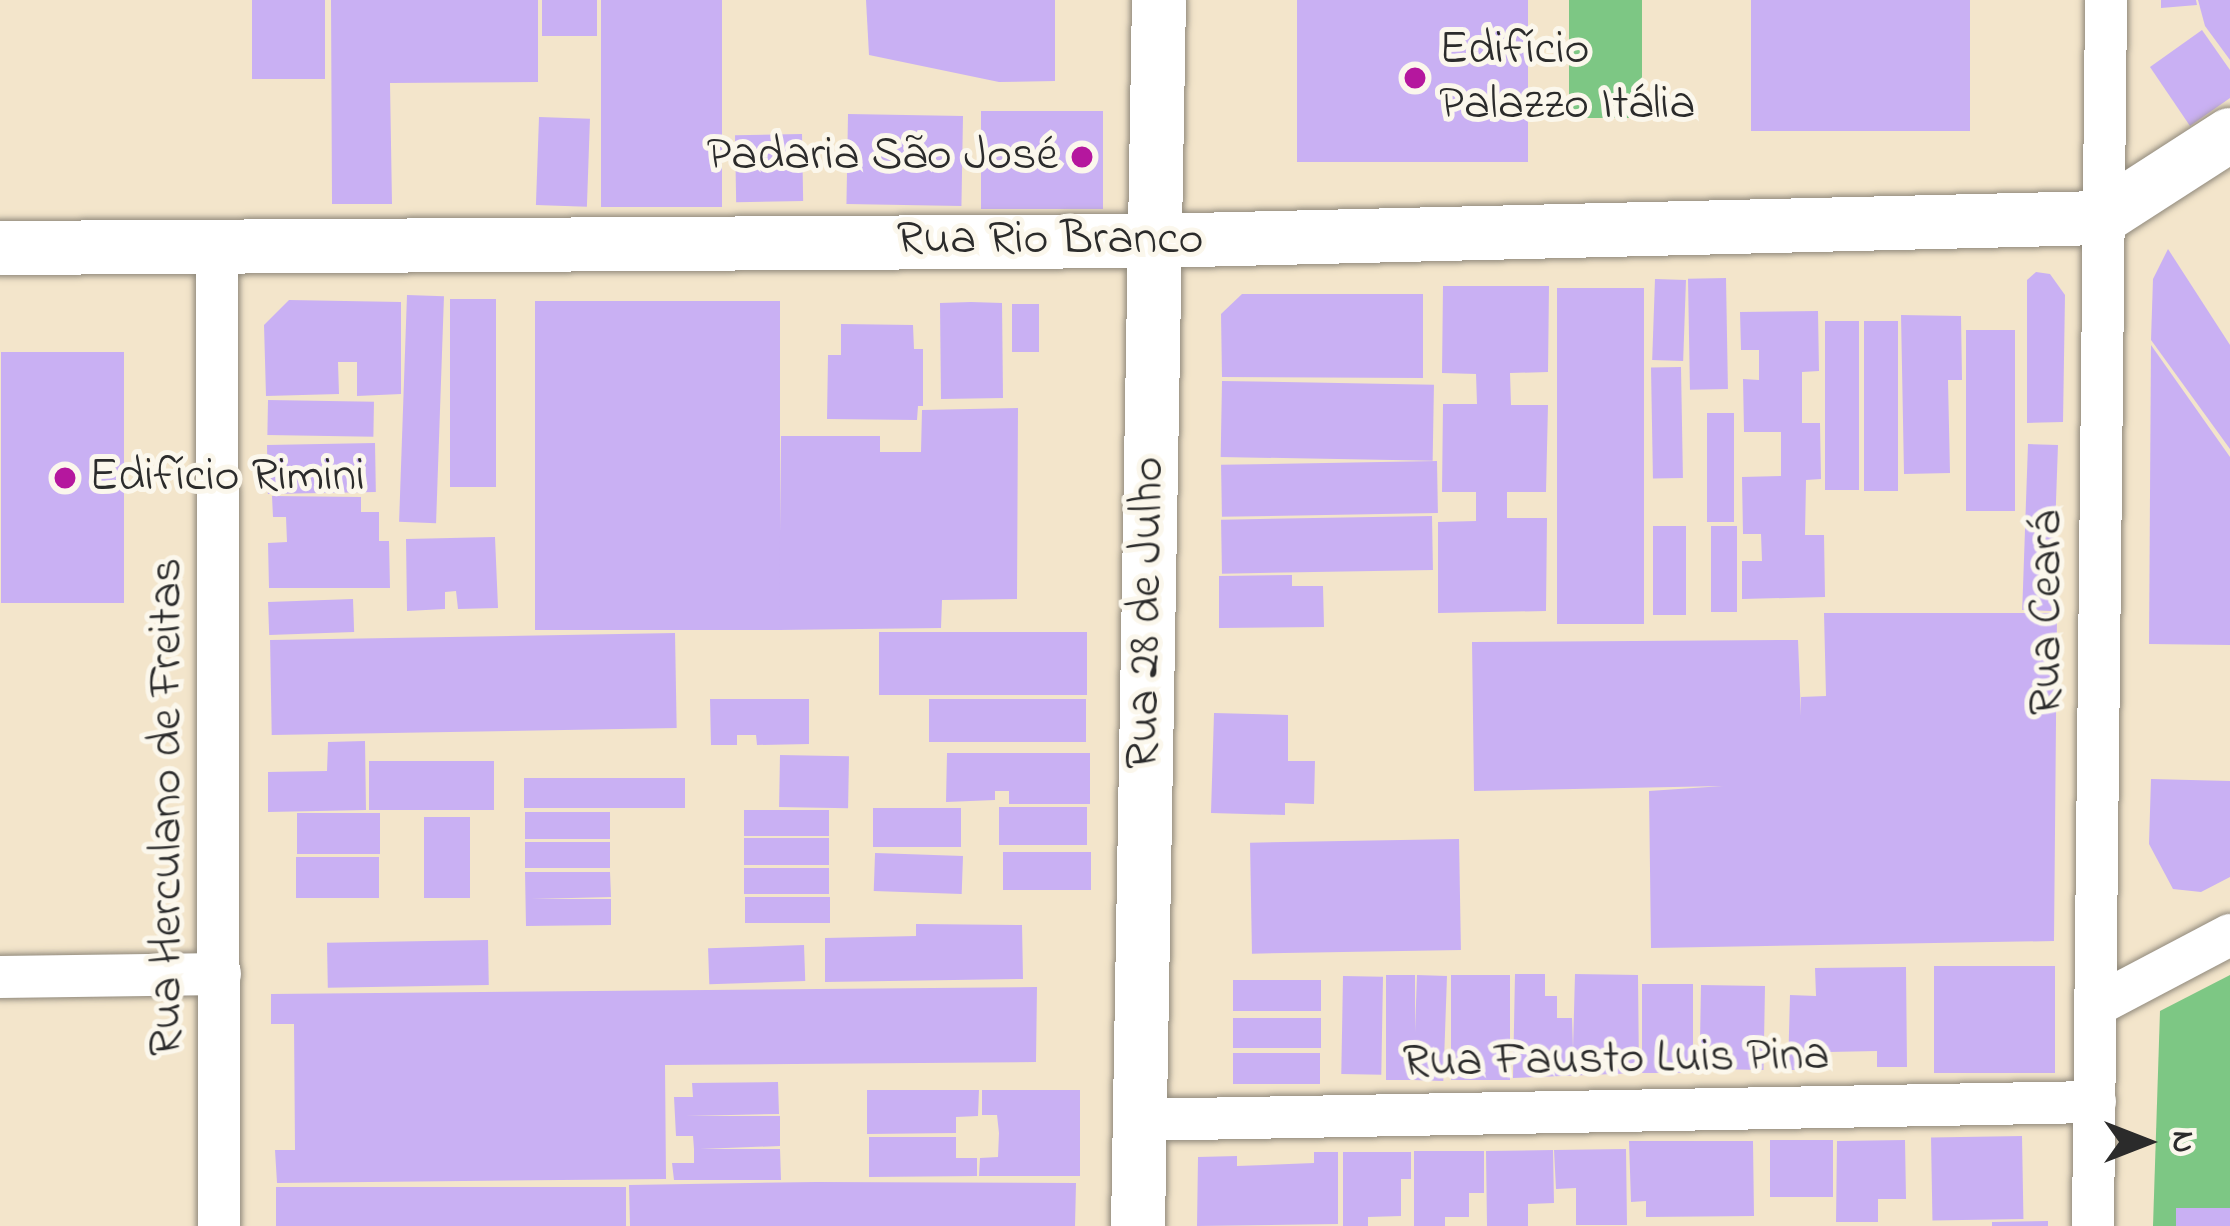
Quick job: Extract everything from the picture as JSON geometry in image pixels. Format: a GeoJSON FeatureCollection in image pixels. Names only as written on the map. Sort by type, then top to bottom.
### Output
{"type":"FeatureCollection","features":[{"type":"Feature","properties":{"kind":"street","name":"Rua 28 de Julho"},"geometry":{"type":"LineString","coordinates":[[1138,1226],[1159,0]]}},
{"type":"Feature","properties":{"kind":"street","name":"Rua Ceará"},"geometry":{"type":"LineString","coordinates":[[2093,1226],[2106,0]]}},
{"type":"Feature","properties":{"kind":"street"},"geometry":{"type":"LineString","coordinates":[[2101,218],[2230,136]]}},
{"type":"Feature","properties":{"kind":"street","name":"Rua Rio Branco"},"geometry":{"type":"LineString","coordinates":[[0,248],[1154,241],[2101,218]]}},
{"type":"Feature","properties":{"kind":"street","name":"Rua Herculano de Freitas"},"geometry":{"type":"LineString","coordinates":[[217,244],[219,1226]]}},
{"type":"Feature","properties":{"kind":"street"},"geometry":{"type":"LineString","coordinates":[[2097,1005],[2230,935]]}},
{"type":"Feature","properties":{"kind":"street"},"geometry":{"type":"LineString","coordinates":[[0,977],[220,974]]}},
{"type":"Feature","properties":{"kind":"street","name":"Rua Fausto Luis Pina"},"geometry":{"type":"LineString","coordinates":[[1138,1120],[2095,1102]]}},
{"type":"Feature","properties":{"kind":"green space"},"geometry":{"type":"Polygon","coordinates":[[[1569,0],[1642,0],[1642,118],[1569,118],[1569,0]]]}},
{"type":"Feature","properties":{"kind":"green space"},"geometry":{"type":"Polygon","coordinates":[[[2230,975],[2230,1226],[2153,1226],[2160,1011],[2230,975]]]}},
{"type":"Feature","properties":{"kind":"building"},"geometry":{"type":"Polygon","coordinates":[[[252,0],[325,0],[325,79],[252,79],[252,0]]]}},
{"type":"Feature","properties":{"kind":"building"},"geometry":{"type":"Polygon","coordinates":[[[331,0],[538,0],[538,82],[390,83],[392,204],[332,204],[331,0]]]}},
{"type":"Feature","properties":{"kind":"building"},"geometry":{"type":"Polygon","coordinates":[[[542,0],[597,0],[597,36],[542,36],[542,0]]]}},
{"type":"Feature","properties":{"kind":"building"},"geometry":{"type":"Polygon","coordinates":[[[601,0],[722,0],[722,207],[601,207],[601,0]]]}},
{"type":"Feature","properties":{"kind":"building"},"geometry":{"type":"Polygon","coordinates":[[[866,0],[1055,0],[1055,81],[999,82],[869,55],[866,0]]]}},
{"type":"Feature","properties":{"kind":"building","name":"Edifício Palazzo Itália"},"geometry":{"type":"Polygon","coordinates":[[[1297,0],[1528,0],[1528,162],[1297,162],[1297,0]]]}},
{"type":"Feature","properties":{"kind":"building"},"geometry":{"type":"Polygon","coordinates":[[[1751,0],[1970,0],[1970,131],[1751,131],[1751,0]]]}},
{"type":"Feature","properties":{"kind":"building"},"geometry":{"type":"Polygon","coordinates":[[[2161,0],[2196,0],[2197,5],[2161,8],[2161,0]]]}},
{"type":"Feature","properties":{"kind":"building"},"geometry":{"type":"Polygon","coordinates":[[[2198,0],[2230,0],[2230,60],[2205,26],[2198,0]]]}},
{"type":"Feature","properties":{"kind":"building"},"geometry":{"type":"Polygon","coordinates":[[[2202,30],[2230,70],[2230,98],[2190,126],[2150,67],[2202,30]]]}},
{"type":"Feature","properties":{"kind":"building"},"geometry":{"type":"Polygon","coordinates":[[[981,111],[1103,111],[1103,209],[981,209],[981,111]]]}},
{"type":"Feature","properties":{"kind":"building"},"geometry":{"type":"Polygon","coordinates":[[[848,114],[963,116],[961,206],[846,204],[848,114]]]}},
{"type":"Feature","properties":{"kind":"building"},"geometry":{"type":"Polygon","coordinates":[[[539,117],[590,119],[587,207],[536,205],[539,117]]]}},
{"type":"Feature","properties":{"kind":"building"},"geometry":{"type":"Polygon","coordinates":[[[802,134],[803,201],[736,202],[735,135],[802,134]]]}},
{"type":"Feature","properties":{"kind":"building"},"geometry":{"type":"Polygon","coordinates":[[[2168,249],[2230,345],[2230,449],[2151,340],[2153,279],[2168,249]]]}},
{"type":"Feature","properties":{"kind":"building"},"geometry":{"type":"Polygon","coordinates":[[[2036,272],[2050,274],[2065,295],[2063,422],[2027,423],[2027,280],[2036,272]]]}},
{"type":"Feature","properties":{"kind":"building"},"geometry":{"type":"Polygon","coordinates":[[[1726,278],[1728,389],[1690,390],[1688,279],[1726,278]]]}},
{"type":"Feature","properties":{"kind":"building"},"geometry":{"type":"Polygon","coordinates":[[[1655,279],[1686,280],[1683,361],[1652,360],[1655,279]]]}},
{"type":"Feature","properties":{"kind":"building"},"geometry":{"type":"Polygon","coordinates":[[[1443,286],[1549,286],[1548,372],[1510,373],[1511,405],[1548,405],[1546,492],[1507,492],[1507,518],[1547,518],[1546,611],[1438,613],[1438,522],[1476,521],[1476,492],[1442,492],[1443,404],[1477,404],[1476,374],[1442,373],[1443,286]]]}},
{"type":"Feature","properties":{"kind":"building"},"geometry":{"type":"Polygon","coordinates":[[[1557,288],[1644,288],[1644,624],[1557,624],[1557,288]]]}},
{"type":"Feature","properties":{"kind":"building"},"geometry":{"type":"Polygon","coordinates":[[[1242,294],[1423,294],[1423,378],[1222,377],[1221,314],[1242,294]]]}},
{"type":"Feature","properties":{"kind":"building"},"geometry":{"type":"Polygon","coordinates":[[[407,295],[444,296],[436,523],[399,522],[407,295]]]}},
{"type":"Feature","properties":{"kind":"building"},"geometry":{"type":"Polygon","coordinates":[[[450,299],[496,299],[496,487],[450,487],[450,299]]]}},
{"type":"Feature","properties":{"kind":"building"},"geometry":{"type":"Polygon","coordinates":[[[289,300],[401,302],[401,394],[357,396],[357,362],[338,362],[339,394],[266,396],[264,325],[289,300]]]}},
{"type":"Feature","properties":{"kind":"building"},"geometry":{"type":"Polygon","coordinates":[[[535,301],[780,301],[780,630],[535,630],[535,301]]]}},
{"type":"Feature","properties":{"kind":"building"},"geometry":{"type":"Polygon","coordinates":[[[940,303],[1002,303],[1003,398],[941,399],[940,303]]]}},
{"type":"Feature","properties":{"kind":"building"},"geometry":{"type":"Polygon","coordinates":[[[1012,304],[1039,304],[1039,352],[1012,352],[1012,304]]]}},
{"type":"Feature","properties":{"kind":"building"},"geometry":{"type":"Polygon","coordinates":[[[1818,311],[1819,371],[1802,372],[1802,423],[1820,423],[1821,479],[1806,480],[1805,535],[1824,535],[1825,597],[1742,599],[1742,561],[1762,561],[1761,534],[1743,534],[1742,477],[1781,476],[1781,432],[1744,432],[1743,379],[1759,380],[1759,350],[1741,350],[1740,312],[1818,311]]]}},
{"type":"Feature","properties":{"kind":"building"},"geometry":{"type":"Polygon","coordinates":[[[1901,315],[1961,316],[1962,380],[1948,380],[1950,473],[1904,474],[1901,315]]]}},
{"type":"Feature","properties":{"kind":"building"},"geometry":{"type":"Polygon","coordinates":[[[1825,321],[1859,321],[1859,490],[1825,490],[1825,321]]]}},
{"type":"Feature","properties":{"kind":"building"},"geometry":{"type":"Polygon","coordinates":[[[1864,321],[1898,321],[1898,491],[1864,491],[1864,321]]]}},
{"type":"Feature","properties":{"kind":"building"},"geometry":{"type":"Polygon","coordinates":[[[841,324],[913,325],[914,349],[923,349],[923,406],[918,406],[917,420],[827,419],[828,355],[841,355],[841,324]]]}},
{"type":"Feature","properties":{"kind":"building"},"geometry":{"type":"Polygon","coordinates":[[[1966,330],[2015,330],[2015,511],[1966,511],[1966,330]]]}},
{"type":"Feature","properties":{"kind":"building"},"geometry":{"type":"Polygon","coordinates":[[[2151,345],[2230,457],[2230,645],[2149,644],[2151,345]]]}},
{"type":"Feature","properties":{"kind":"building","name":"Edifício Rimini"},"geometry":{"type":"Polygon","coordinates":[[[1,352],[124,352],[124,603],[1,603],[1,352]]]}},
{"type":"Feature","properties":{"kind":"building"},"geometry":{"type":"Polygon","coordinates":[[[1681,367],[1683,478],[1653,479],[1651,368],[1681,367]]]}},
{"type":"Feature","properties":{"kind":"building"},"geometry":{"type":"Polygon","coordinates":[[[1222,381],[1434,385],[1433,461],[1221,457],[1222,381]]]}},
{"type":"Feature","properties":{"kind":"building"},"geometry":{"type":"Polygon","coordinates":[[[268,400],[374,402],[373,437],[267,435],[268,400]]]}},
{"type":"Feature","properties":{"kind":"building"},"geometry":{"type":"Polygon","coordinates":[[[1018,408],[1017,599],[942,600],[941,628],[779,630],[781,436],[880,436],[880,452],[921,452],[922,410],[1018,408]]]}},
{"type":"Feature","properties":{"kind":"building"},"geometry":{"type":"Polygon","coordinates":[[[1707,413],[1734,413],[1734,522],[1707,522],[1707,413]]]}},
{"type":"Feature","properties":{"kind":"building"},"geometry":{"type":"Polygon","coordinates":[[[375,443],[376,492],[268,494],[267,445],[375,443]]]}},
{"type":"Feature","properties":{"kind":"building"},"geometry":{"type":"Polygon","coordinates":[[[2028,444],[2058,445],[2052,611],[2022,610],[2028,444]]]}},
{"type":"Feature","properties":{"kind":"building"},"geometry":{"type":"Polygon","coordinates":[[[1437,461],[1438,513],[1222,517],[1221,465],[1437,461]]]}},
{"type":"Feature","properties":{"kind":"building"},"geometry":{"type":"Polygon","coordinates":[[[272,496],[361,497],[361,512],[379,512],[379,541],[389,541],[390,588],[269,588],[268,543],[287,542],[286,517],[273,517],[272,496]]]}},
{"type":"Feature","properties":{"kind":"building"},"geometry":{"type":"Polygon","coordinates":[[[1432,516],[1433,570],[1222,574],[1221,520],[1432,516]]]}},
{"type":"Feature","properties":{"kind":"building"},"geometry":{"type":"Polygon","coordinates":[[[1653,526],[1686,526],[1686,615],[1653,615],[1653,526]]]}},
{"type":"Feature","properties":{"kind":"building"},"geometry":{"type":"Polygon","coordinates":[[[1711,526],[1737,526],[1737,612],[1711,612],[1711,526]]]}},
{"type":"Feature","properties":{"kind":"building"},"geometry":{"type":"Polygon","coordinates":[[[495,537],[498,608],[458,609],[456,591],[445,592],[445,609],[407,611],[406,539],[495,537]]]}},
{"type":"Feature","properties":{"kind":"building"},"geometry":{"type":"Polygon","coordinates":[[[1292,575],[1292,586],[1323,586],[1324,627],[1219,628],[1219,576],[1292,575]]]}},
{"type":"Feature","properties":{"kind":"building"},"geometry":{"type":"Polygon","coordinates":[[[353,599],[354,632],[269,635],[268,602],[353,599]]]}},
{"type":"Feature","properties":{"kind":"building"},"geometry":{"type":"Polygon","coordinates":[[[1824,613],[2057,613],[2054,941],[1651,948],[1649,791],[1723,786],[1474,791],[1472,642],[1798,640],[1801,716],[1801,697],[1826,696],[1824,613]]]}},
{"type":"Feature","properties":{"kind":"building"},"geometry":{"type":"Polygon","coordinates":[[[879,632],[1087,632],[1087,695],[879,695],[879,632]]]}},
{"type":"Feature","properties":{"kind":"building"},"geometry":{"type":"Polygon","coordinates":[[[675,633],[677,728],[272,735],[270,640],[675,633]]]}},
{"type":"Feature","properties":{"kind":"building"},"geometry":{"type":"Polygon","coordinates":[[[710,699],[809,699],[809,744],[757,745],[756,735],[737,735],[737,745],[711,745],[710,699]]]}},
{"type":"Feature","properties":{"kind":"building"},"geometry":{"type":"Polygon","coordinates":[[[929,699],[1086,699],[1086,742],[929,742],[929,699]]]}},
{"type":"Feature","properties":{"kind":"building"},"geometry":{"type":"Polygon","coordinates":[[[1214,713],[1288,715],[1288,761],[1315,761],[1314,804],[1285,803],[1285,815],[1211,813],[1214,713]]]}},
{"type":"Feature","properties":{"kind":"building"},"geometry":{"type":"Polygon","coordinates":[[[365,741],[366,810],[268,812],[268,772],[327,771],[328,742],[365,741]]]}},
{"type":"Feature","properties":{"kind":"building"},"geometry":{"type":"Polygon","coordinates":[[[947,753],[1090,753],[1090,804],[1009,804],[1009,791],[995,791],[995,800],[946,802],[947,753]]]}},
{"type":"Feature","properties":{"kind":"building"},"geometry":{"type":"Polygon","coordinates":[[[780,755],[849,756],[848,808],[779,807],[780,755]]]}},
{"type":"Feature","properties":{"kind":"building"},"geometry":{"type":"Polygon","coordinates":[[[369,761],[494,761],[494,810],[369,810],[369,761]]]}},
{"type":"Feature","properties":{"kind":"building"},"geometry":{"type":"Polygon","coordinates":[[[524,778],[685,778],[685,808],[524,808],[524,778]]]}},
{"type":"Feature","properties":{"kind":"building"},"geometry":{"type":"Polygon","coordinates":[[[2151,779],[2230,781],[2230,877],[2201,892],[2173,889],[2149,844],[2151,779]]]}},
{"type":"Feature","properties":{"kind":"building"},"geometry":{"type":"Polygon","coordinates":[[[999,807],[1087,807],[1087,845],[999,845],[999,807]]]}},
{"type":"Feature","properties":{"kind":"building"},"geometry":{"type":"Polygon","coordinates":[[[873,808],[961,808],[961,847],[873,847],[873,808]]]}},
{"type":"Feature","properties":{"kind":"building"},"geometry":{"type":"Polygon","coordinates":[[[744,810],[829,810],[829,836],[744,836],[744,810]]]}},
{"type":"Feature","properties":{"kind":"building"},"geometry":{"type":"Polygon","coordinates":[[[525,812],[610,812],[610,839],[525,839],[525,812]]]}},
{"type":"Feature","properties":{"kind":"building"},"geometry":{"type":"Polygon","coordinates":[[[297,813],[380,813],[380,854],[297,854],[297,813]]]}},
{"type":"Feature","properties":{"kind":"building"},"geometry":{"type":"Polygon","coordinates":[[[424,817],[470,817],[470,898],[424,898],[424,817]]]}},
{"type":"Feature","properties":{"kind":"building"},"geometry":{"type":"Polygon","coordinates":[[[744,838],[829,838],[829,865],[744,865],[744,838]]]}},
{"type":"Feature","properties":{"kind":"building"},"geometry":{"type":"Polygon","coordinates":[[[1459,839],[1461,950],[1252,954],[1250,843],[1459,839]]]}},
{"type":"Feature","properties":{"kind":"building"},"geometry":{"type":"Polygon","coordinates":[[[525,842],[610,842],[610,868],[525,868],[525,842]]]}},
{"type":"Feature","properties":{"kind":"building"},"geometry":{"type":"Polygon","coordinates":[[[1003,852],[1091,852],[1091,890],[1003,890],[1003,852]]]}},
{"type":"Feature","properties":{"kind":"building"},"geometry":{"type":"Polygon","coordinates":[[[875,853],[963,856],[962,894],[874,891],[875,853]]]}},
{"type":"Feature","properties":{"kind":"building"},"geometry":{"type":"Polygon","coordinates":[[[296,857],[379,857],[379,898],[296,898],[296,857]]]}},
{"type":"Feature","properties":{"kind":"building"},"geometry":{"type":"Polygon","coordinates":[[[744,868],[829,868],[829,894],[744,894],[744,868]]]}},
{"type":"Feature","properties":{"kind":"building"},"geometry":{"type":"Polygon","coordinates":[[[525,872],[610,872],[611,897],[531,899],[611,899],[611,925],[526,926],[525,872]]]}},
{"type":"Feature","properties":{"kind":"building"},"geometry":{"type":"Polygon","coordinates":[[[745,897],[830,897],[830,923],[745,923],[745,897]]]}},
{"type":"Feature","properties":{"kind":"building"},"geometry":{"type":"Polygon","coordinates":[[[916,924],[1022,925],[1023,979],[825,982],[825,938],[916,936],[916,924]]]}},
{"type":"Feature","properties":{"kind":"building"},"geometry":{"type":"Polygon","coordinates":[[[488,940],[489,985],[328,988],[327,943],[488,940]]]}},
{"type":"Feature","properties":{"kind":"building"},"geometry":{"type":"Polygon","coordinates":[[[804,945],[805,981],[709,984],[708,948],[804,945]]]}},
{"type":"Feature","properties":{"kind":"building"},"geometry":{"type":"Polygon","coordinates":[[[1934,966],[2055,966],[2055,1073],[1934,1073],[1934,966]]]}},
{"type":"Feature","properties":{"kind":"building"},"geometry":{"type":"Polygon","coordinates":[[[1906,967],[1907,1067],[1877,1067],[1877,1051],[1829,1052],[1829,1070],[1788,1070],[1790,995],[1816,996],[1815,968],[1906,967]]]}},
{"type":"Feature","properties":{"kind":"building"},"geometry":{"type":"Polygon","coordinates":[[[1515,974],[1545,974],[1545,996],[1557,996],[1557,1018],[1572,1018],[1573,1050],[1575,974],[1638,975],[1639,1073],[1513,1078],[1515,974]]]}},
{"type":"Feature","properties":{"kind":"building"},"geometry":{"type":"Polygon","coordinates":[[[1386,975],[1415,975],[1415,1080],[1386,1080],[1386,975]]]}},
{"type":"Feature","properties":{"kind":"building"},"geometry":{"type":"Polygon","coordinates":[[[1417,975],[1447,976],[1443,1081],[1413,1080],[1417,975]]]}},
{"type":"Feature","properties":{"kind":"building"},"geometry":{"type":"Polygon","coordinates":[[[1451,975],[1510,975],[1510,1080],[1451,1080],[1451,975]]]}},
{"type":"Feature","properties":{"kind":"building"},"geometry":{"type":"Polygon","coordinates":[[[1343,976],[1383,977],[1381,1075],[1341,1074],[1343,976]]]}},
{"type":"Feature","properties":{"kind":"building"},"geometry":{"type":"Polygon","coordinates":[[[1233,980],[1321,980],[1321,1011],[1233,1011],[1233,980]]]}},
{"type":"Feature","properties":{"kind":"building"},"geometry":{"type":"Polygon","coordinates":[[[1642,984],[1693,984],[1693,1073],[1642,1073],[1642,984]]]}},
{"type":"Feature","properties":{"kind":"building"},"geometry":{"type":"Polygon","coordinates":[[[1701,985],[1765,986],[1764,1070],[1700,1069],[1701,985]]]}},
{"type":"Feature","properties":{"kind":"building"},"geometry":{"type":"Polygon","coordinates":[[[1037,987],[1036,1062],[665,1065],[666,1179],[277,1183],[275,1150],[295,1150],[294,1024],[271,1024],[271,994],[1037,987]]]}},
{"type":"Feature","properties":{"kind":"building"},"geometry":{"type":"Polygon","coordinates":[[[1233,1018],[1321,1018],[1321,1048],[1233,1048],[1233,1018]]]}},
{"type":"Feature","properties":{"kind":"building"},"geometry":{"type":"Polygon","coordinates":[[[1233,1053],[1320,1053],[1320,1084],[1233,1084],[1233,1053]]]}},
{"type":"Feature","properties":{"kind":"building"},"geometry":{"type":"Polygon","coordinates":[[[778,1082],[779,1114],[686,1116],[780,1116],[780,1146],[700,1149],[780,1149],[781,1180],[674,1180],[672,1163],[694,1163],[694,1149],[693,1136],[676,1136],[674,1097],[693,1097],[692,1083],[778,1082]]]}},
{"type":"Feature","properties":{"kind":"building"},"geometry":{"type":"Polygon","coordinates":[[[867,1090],[979,1090],[978,1116],[956,1117],[956,1133],[867,1134],[867,1090]]]}},
{"type":"Feature","properties":{"kind":"building"},"geometry":{"type":"Polygon","coordinates":[[[982,1090],[1080,1090],[1080,1176],[979,1176],[980,1158],[998,1157],[999,1133],[997,1115],[982,1115],[982,1090]]]}},
{"type":"Feature","properties":{"kind":"building"},"geometry":{"type":"Polygon","coordinates":[[[2022,1136],[2023,1219],[1932,1221],[1931,1138],[2022,1136]]]}},
{"type":"Feature","properties":{"kind":"building"},"geometry":{"type":"Polygon","coordinates":[[[869,1137],[956,1137],[956,1158],[977,1158],[977,1176],[869,1177],[869,1137]]]}},
{"type":"Feature","properties":{"kind":"building"},"geometry":{"type":"Polygon","coordinates":[[[1770,1140],[1833,1140],[1833,1197],[1770,1197],[1770,1140]]]}},
{"type":"Feature","properties":{"kind":"building"},"geometry":{"type":"Polygon","coordinates":[[[1905,1140],[1906,1199],[1878,1199],[1878,1222],[1836,1222],[1837,1141],[1905,1140]]]}},
{"type":"Feature","properties":{"kind":"building"},"geometry":{"type":"Polygon","coordinates":[[[1629,1141],[1753,1141],[1754,1216],[1646,1217],[1646,1201],[1631,1202],[1629,1141]]]}},
{"type":"Feature","properties":{"kind":"building"},"geometry":{"type":"Polygon","coordinates":[[[1626,1149],[1627,1225],[1576,1225],[1576,1188],[1556,1189],[1554,1150],[1626,1149]]]}},
{"type":"Feature","properties":{"kind":"building"},"geometry":{"type":"Polygon","coordinates":[[[1553,1150],[1554,1203],[1528,1204],[1528,1226],[1487,1226],[1486,1151],[1553,1150]]]}},
{"type":"Feature","properties":{"kind":"building"},"geometry":{"type":"Polygon","coordinates":[[[1414,1151],[1484,1151],[1484,1193],[1469,1193],[1469,1217],[1445,1217],[1445,1226],[1414,1226],[1414,1151]]]}},
{"type":"Feature","properties":{"kind":"building"},"geometry":{"type":"Polygon","coordinates":[[[1314,1152],[1338,1152],[1338,1224],[1197,1226],[1198,1157],[1237,1156],[1237,1166],[1314,1163],[1314,1152]]]}},
{"type":"Feature","properties":{"kind":"building"},"geometry":{"type":"Polygon","coordinates":[[[1343,1152],[1411,1152],[1411,1179],[1401,1179],[1401,1216],[1368,1217],[1368,1226],[1343,1226],[1343,1152]]]}},
{"type":"Feature","properties":{"kind":"building"},"geometry":{"type":"Polygon","coordinates":[[[1076,1183],[1075,1226],[630,1226],[629,1185],[1076,1183]]]}},
{"type":"Feature","properties":{"kind":"building"},"geometry":{"type":"Polygon","coordinates":[[[276,1187],[626,1187],[626,1226],[276,1226],[276,1187]]]}},
{"type":"Feature","properties":{"kind":"building"},"geometry":{"type":"Polygon","coordinates":[[[2176,1208],[2230,1208],[2230,1226],[2176,1226],[2176,1208]]]}},
{"type":"Feature","properties":{"kind":"building"},"geometry":{"type":"Polygon","coordinates":[[[2048,1221],[2048,1226],[1992,1226],[1992,1222],[2048,1221]]]}},
{"type":"Feature","properties":{"kind":"place","name":"Edifício Palazzo Itália"},"geometry":{"type":"Point","coordinates":[1415,78]}},
{"type":"Feature","properties":{"kind":"place","name":"Padaria São José"},"geometry":{"type":"Point","coordinates":[1082,157]}},
{"type":"Feature","properties":{"kind":"place","name":"Edifício Rimini"},"geometry":{"type":"Point","coordinates":[65,478]}}]}
